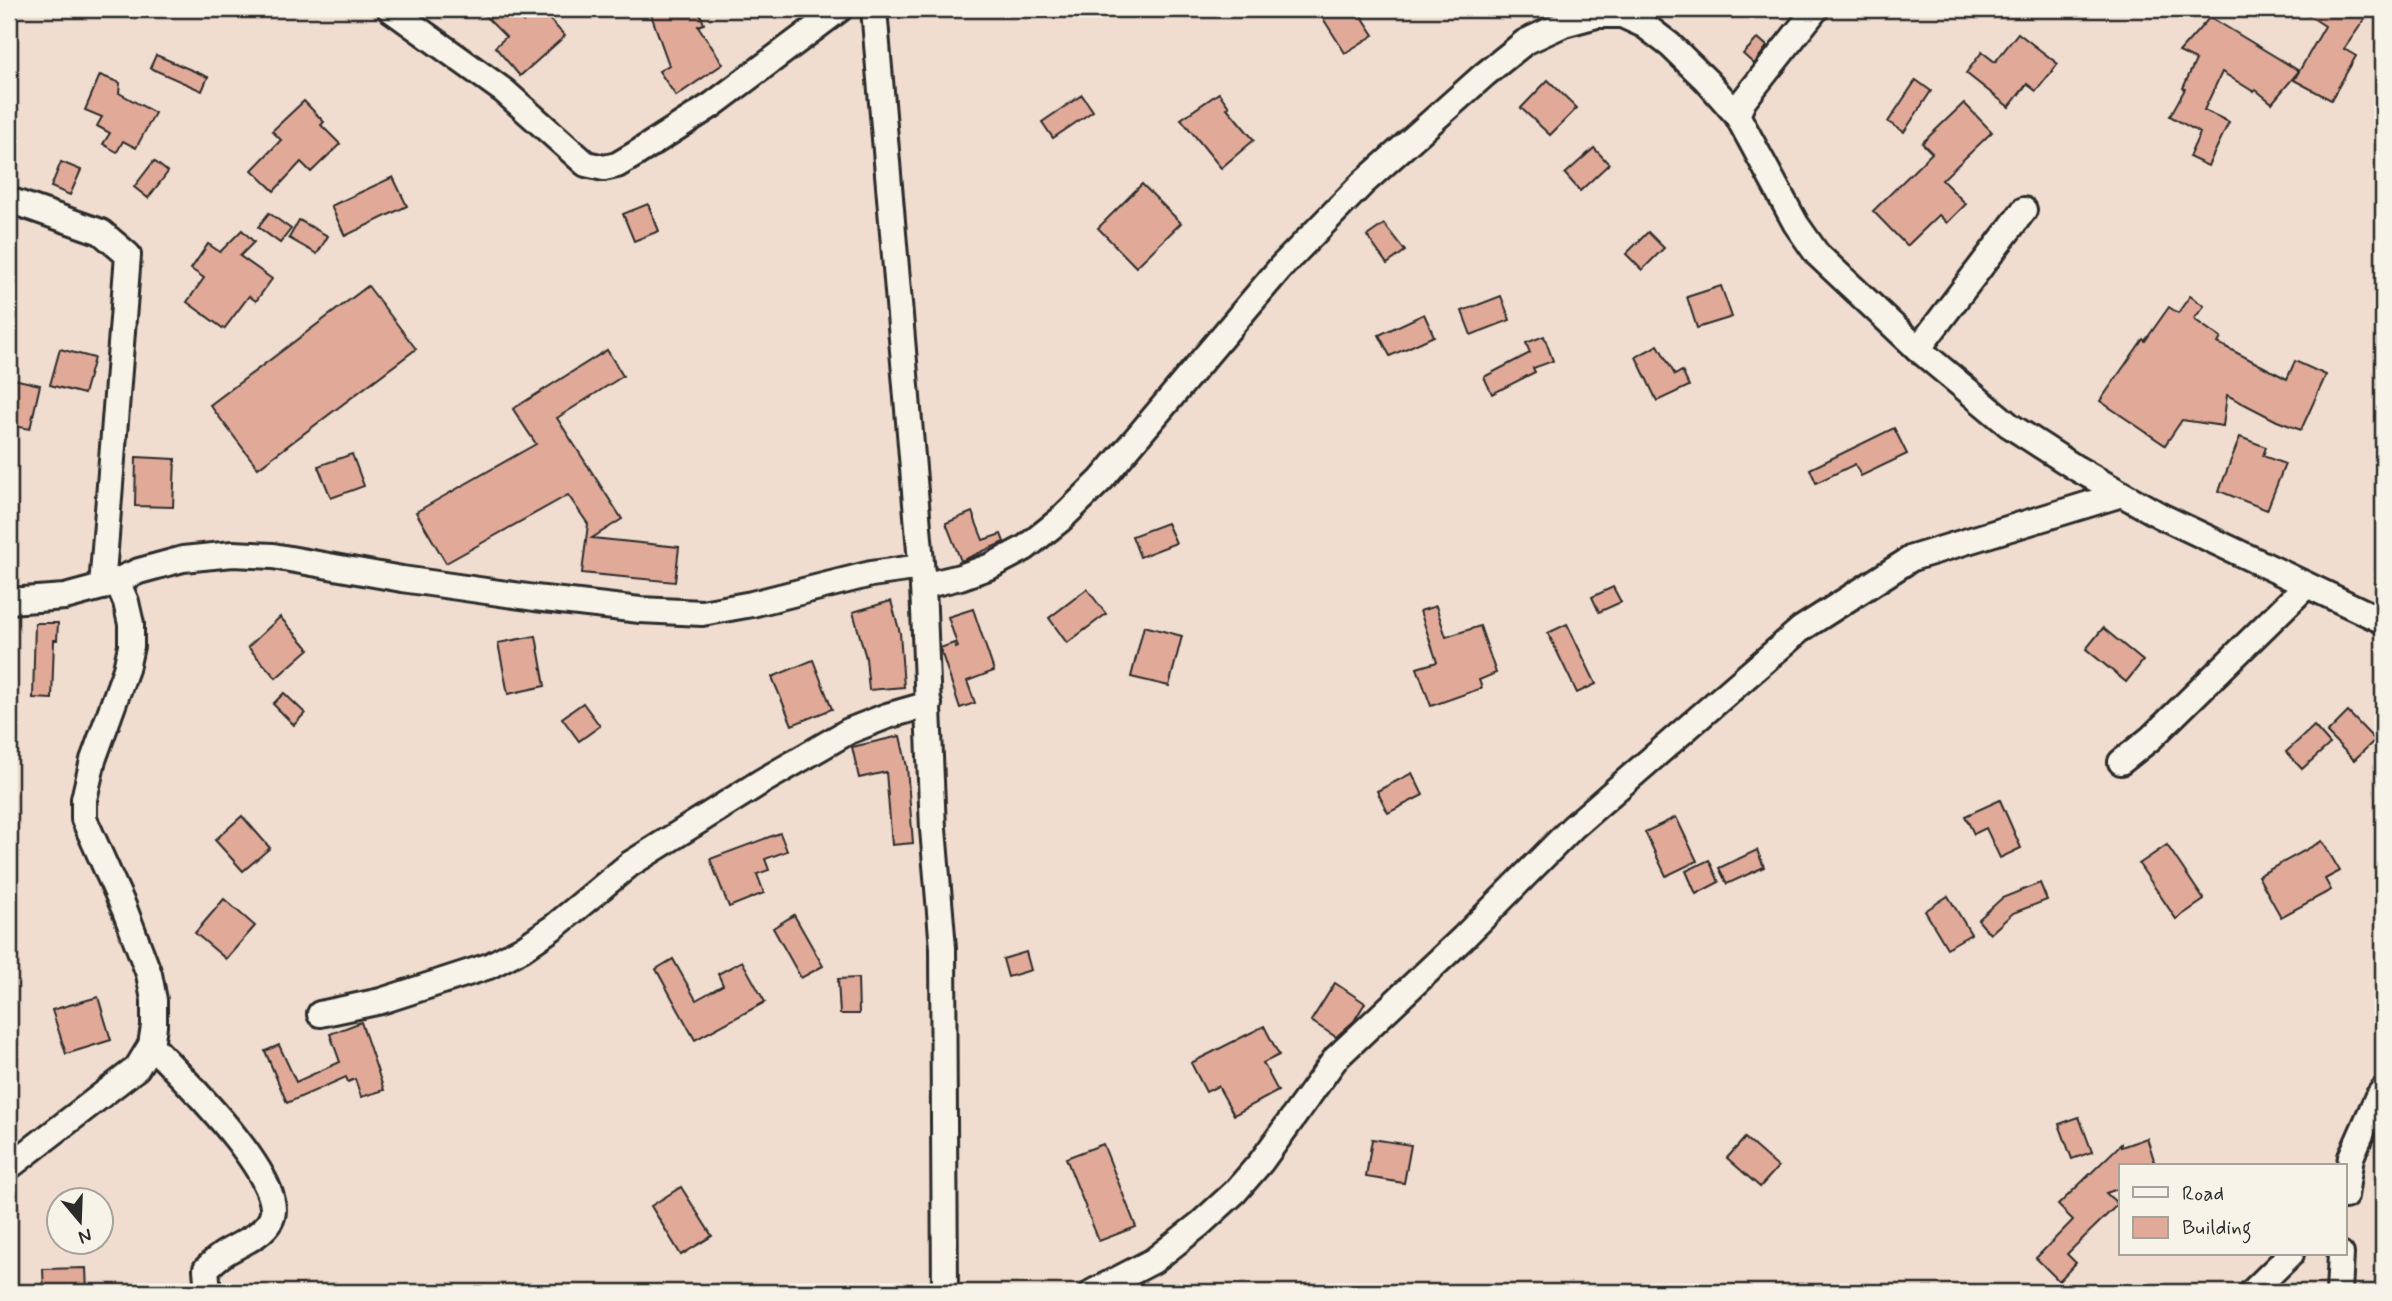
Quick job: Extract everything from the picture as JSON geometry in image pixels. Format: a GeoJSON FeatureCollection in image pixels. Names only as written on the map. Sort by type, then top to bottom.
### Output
{"type":"FeatureCollection","features":[{"type":"Feature","properties":{"kind":"street"},"geometry":{"type":"LineString","coordinates":[[390,9],[504,92],[586,164],[604,168],[617,165],[712,105],[840,9]]}},
{"type":"Feature","properties":{"kind":"street"},"geometry":{"type":"LineString","coordinates":[[874,9],[922,576],[933,829],[943,948],[945,1292]]}},
{"type":"Feature","properties":{"kind":"street"},"geometry":{"type":"LineString","coordinates":[[1737,115],[1744,100],[1816,9]]}},
{"type":"Feature","properties":{"kind":"street"},"geometry":{"type":"LineString","coordinates":[[9,601],[65,597],[183,559],[247,555],[273,556],[402,579],[548,599],[640,610],[702,613],[752,604],[871,574],[960,577],[991,566],[1024,548],[1060,520],[1101,480],[1282,267],[1363,183],[1483,75],[1525,42],[1575,21],[1597,15],[1622,15],[1644,25],[1670,45],[1737,115],[1796,224],[1817,254],[1919,349],[2008,425],[2076,468],[2161,516],[2383,621]]}},
{"type":"Feature","properties":{"kind":"street"},"geometry":{"type":"LineString","coordinates":[[9,200],[101,232],[128,256],[110,584],[126,602],[131,624],[131,646],[126,669],[93,760],[84,799],[85,819],[124,908],[149,974],[154,999],[151,1045],[137,1068],[9,1167]]}},
{"type":"Feature","properties":{"kind":"street"},"geometry":{"type":"LineString","coordinates":[[1919,349],[2024,210]]}},
{"type":"Feature","properties":{"kind":"street"},"geometry":{"type":"LineString","coordinates":[[2073,508],[2076,468]]}},
{"type":"Feature","properties":{"kind":"street"},"geometry":{"type":"LineString","coordinates":[[1093,1292],[1153,1261],[1235,1192],[1261,1162],[1336,1058],[1463,938],[1573,827],[1801,629],[1912,558],[2122,494]]}},
{"type":"Feature","properties":{"kind":"street"},"geometry":{"type":"LineString","coordinates":[[2121,762],[2151,738],[2306,586]]}},
{"type":"Feature","properties":{"kind":"street"},"geometry":{"type":"LineString","coordinates":[[320,1014],[381,1001],[489,966],[522,949],[555,926],[630,864],[761,782],[849,731],[887,716],[929,705]]}},
{"type":"Feature","properties":{"kind":"street"},"geometry":{"type":"LineString","coordinates":[[151,1045],[232,1133],[255,1163],[269,1188],[273,1209],[271,1221],[259,1232],[219,1256],[206,1269],[208,1292]]}},
{"type":"Feature","properties":{"kind":"street"},"geometry":{"type":"LineString","coordinates":[[2346,1190],[2351,1157],[2383,1090]]}},
{"type":"Feature","properties":{"kind":"street"},"geometry":{"type":"LineString","coordinates":[[2252,1292],[2289,1256]]}},
{"type":"Feature","properties":{"kind":"street"},"geometry":{"type":"LineString","coordinates":[[2339,1292],[2340,1256]]}},
{"type":"Feature","properties":{"kind":"building"},"geometry":{"type":"Polygon","coordinates":[[[478,9],[510,9],[523,22],[540,9],[565,36],[520,76],[495,47],[506,37],[478,9]]]}},
{"type":"Feature","properties":{"kind":"building"},"geometry":{"type":"Polygon","coordinates":[[[649,9],[698,9],[704,24],[698,26],[723,64],[676,96],[659,71],[669,65],[649,9]]]}},
{"type":"Feature","properties":{"kind":"building"},"geometry":{"type":"Polygon","coordinates":[[[1317,9],[1357,9],[1374,35],[1345,53],[1317,9]]]}},
{"type":"Feature","properties":{"kind":"building"},"geometry":{"type":"Polygon","coordinates":[[[2299,9],[2356,9],[2367,16],[2344,49],[2356,56],[2331,100],[2294,80],[2325,26],[2299,9]]]}},
{"type":"Feature","properties":{"kind":"building"},"geometry":{"type":"Polygon","coordinates":[[[2210,17],[2299,71],[2272,103],[2256,90],[2254,92],[2222,72],[2204,110],[2229,122],[2208,166],[2189,157],[2200,133],[2170,116],[2185,89],[2183,88],[2196,60],[2179,52],[2210,17]]]}},
{"type":"Feature","properties":{"kind":"building"},"geometry":{"type":"Polygon","coordinates":[[[2018,33],[2058,64],[2036,91],[2027,84],[2009,107],[1966,73],[1982,52],[1995,62],[2018,33]]]}},
{"type":"Feature","properties":{"kind":"building"},"geometry":{"type":"Polygon","coordinates":[[[1758,38],[1767,46],[1754,64],[1743,54],[1758,38]]]}},
{"type":"Feature","properties":{"kind":"building"},"geometry":{"type":"Polygon","coordinates":[[[156,55],[208,77],[202,91],[150,68],[156,55]]]}},
{"type":"Feature","properties":{"kind":"building"},"geometry":{"type":"Polygon","coordinates":[[[100,75],[120,83],[119,93],[155,113],[136,148],[123,141],[117,152],[103,144],[110,133],[97,126],[102,117],[85,110],[100,75]]]}},
{"type":"Feature","properties":{"kind":"building"},"geometry":{"type":"Polygon","coordinates":[[[1548,80],[1577,108],[1550,135],[1521,108],[1548,80]]]}},
{"type":"Feature","properties":{"kind":"building"},"geometry":{"type":"Polygon","coordinates":[[[1916,80],[1931,91],[1904,132],[1888,122],[1916,80]]]}},
{"type":"Feature","properties":{"kind":"building"},"geometry":{"type":"Polygon","coordinates":[[[1219,93],[1229,107],[1227,108],[1254,140],[1221,168],[1181,119],[1219,93]]]}},
{"type":"Feature","properties":{"kind":"building"},"geometry":{"type":"Polygon","coordinates":[[[1082,95],[1093,111],[1053,138],[1042,122],[1082,95]]]}},
{"type":"Feature","properties":{"kind":"building"},"geometry":{"type":"Polygon","coordinates":[[[304,101],[324,122],[321,125],[340,144],[311,172],[301,162],[274,191],[252,170],[281,140],[272,131],[304,101]]]}},
{"type":"Feature","properties":{"kind":"building"},"geometry":{"type":"Polygon","coordinates":[[[1964,103],[1992,132],[1942,180],[1966,204],[1947,223],[1939,215],[1907,246],[1873,211],[1932,153],[1922,143],[1964,103]]]}},
{"type":"Feature","properties":{"kind":"building"},"geometry":{"type":"Polygon","coordinates":[[[1594,148],[1609,164],[1580,191],[1565,174],[1594,148]]]}},
{"type":"Feature","properties":{"kind":"building"},"geometry":{"type":"Polygon","coordinates":[[[154,161],[168,172],[148,198],[134,187],[154,161]]]}},
{"type":"Feature","properties":{"kind":"building"},"geometry":{"type":"Polygon","coordinates":[[[61,162],[81,170],[70,195],[51,187],[61,162]]]}},
{"type":"Feature","properties":{"kind":"building"},"geometry":{"type":"Polygon","coordinates":[[[393,177],[407,206],[345,236],[331,206],[393,177]]]}},
{"type":"Feature","properties":{"kind":"building"},"geometry":{"type":"Polygon","coordinates":[[[1142,184],[1181,223],[1136,267],[1098,228],[1142,184]]]}},
{"type":"Feature","properties":{"kind":"building"},"geometry":{"type":"Polygon","coordinates":[[[648,204],[659,231],[634,241],[623,214],[648,204]]]}},
{"type":"Feature","properties":{"kind":"building"},"geometry":{"type":"Polygon","coordinates":[[[269,213],[291,229],[280,243],[258,227],[269,213]]]}},
{"type":"Feature","properties":{"kind":"building"},"geometry":{"type":"Polygon","coordinates":[[[299,220],[328,236],[317,254],[289,238],[299,220]]]}},
{"type":"Feature","properties":{"kind":"building"},"geometry":{"type":"Polygon","coordinates":[[[1384,224],[1405,251],[1387,264],[1367,236],[1384,224]]]}},
{"type":"Feature","properties":{"kind":"building"},"geometry":{"type":"Polygon","coordinates":[[[242,230],[254,242],[240,256],[272,279],[256,301],[249,296],[224,329],[187,302],[204,278],[191,269],[208,244],[220,252],[242,230]]]}},
{"type":"Feature","properties":{"kind":"building"},"geometry":{"type":"Polygon","coordinates":[[[1648,232],[1664,248],[1642,270],[1626,254],[1648,232]]]}},
{"type":"Feature","properties":{"kind":"building"},"geometry":{"type":"Polygon","coordinates":[[[368,286],[416,349],[258,468],[210,405],[368,286]]]}},
{"type":"Feature","properties":{"kind":"building"},"geometry":{"type":"Polygon","coordinates":[[[1721,286],[1732,317],[1697,328],[1687,297],[1721,286]]]}},
{"type":"Feature","properties":{"kind":"building"},"geometry":{"type":"Polygon","coordinates":[[[1501,296],[1510,320],[1471,335],[1462,311],[1501,296]]]}},
{"type":"Feature","properties":{"kind":"building"},"geometry":{"type":"Polygon","coordinates":[[[2190,296],[2204,306],[2194,319],[2221,338],[2218,343],[2287,379],[2295,361],[2326,375],[2301,430],[2277,421],[2227,395],[2223,426],[2182,420],[2165,445],[2100,401],[2169,307],[2178,313],[2190,296]]]}},
{"type":"Feature","properties":{"kind":"building"},"geometry":{"type":"Polygon","coordinates":[[[1424,314],[1434,336],[1390,356],[1379,335],[1424,314]]]}},
{"type":"Feature","properties":{"kind":"building"},"geometry":{"type":"Polygon","coordinates":[[[1544,336],[1553,361],[1533,368],[1535,372],[1492,394],[1484,377],[1530,353],[1526,343],[1544,336]]]}},
{"type":"Feature","properties":{"kind":"building"},"geometry":{"type":"Polygon","coordinates":[[[1658,345],[1675,375],[1682,371],[1689,386],[1657,401],[1636,357],[1658,345]]]}},
{"type":"Feature","properties":{"kind":"building"},"geometry":{"type":"Polygon","coordinates":[[[60,349],[94,358],[84,394],[50,385],[60,349]]]}},
{"type":"Feature","properties":{"kind":"building"},"geometry":{"type":"Polygon","coordinates":[[[607,350],[623,376],[557,418],[622,519],[592,538],[679,547],[675,582],[582,573],[588,524],[568,495],[446,563],[416,512],[536,444],[513,409],[607,350]]]}},
{"type":"Feature","properties":{"kind":"building"},"geometry":{"type":"Polygon","coordinates":[[[9,378],[40,385],[30,429],[9,425],[9,378]]]}},
{"type":"Feature","properties":{"kind":"building"},"geometry":{"type":"Polygon","coordinates":[[[1894,428],[1907,454],[1861,476],[1855,464],[1816,483],[1810,469],[1894,428]]]}},
{"type":"Feature","properties":{"kind":"building"},"geometry":{"type":"Polygon","coordinates":[[[2240,437],[2266,447],[2263,456],[2285,464],[2267,510],[2219,491],[2240,437]]]}},
{"type":"Feature","properties":{"kind":"building"},"geometry":{"type":"Polygon","coordinates":[[[352,454],[364,486],[331,498],[318,466],[352,454]]]}},
{"type":"Feature","properties":{"kind":"building"},"geometry":{"type":"Polygon","coordinates":[[[136,457],[175,459],[173,507],[135,506],[136,457]]]}},
{"type":"Feature","properties":{"kind":"building"},"geometry":{"type":"Polygon","coordinates":[[[972,512],[983,540],[1001,534],[1004,542],[961,561],[946,523],[972,512]]]}},
{"type":"Feature","properties":{"kind":"building"},"geometry":{"type":"Polygon","coordinates":[[[1167,523],[1176,543],[1140,557],[1132,536],[1167,523]]]}},
{"type":"Feature","properties":{"kind":"building"},"geometry":{"type":"Polygon","coordinates":[[[1613,587],[1621,602],[1599,612],[1592,597],[1613,587]]]}},
{"type":"Feature","properties":{"kind":"building"},"geometry":{"type":"Polygon","coordinates":[[[1087,589],[1106,614],[1067,643],[1049,618],[1087,589]]]}},
{"type":"Feature","properties":{"kind":"building"},"geometry":{"type":"Polygon","coordinates":[[[891,601],[900,633],[904,687],[869,690],[866,658],[853,612],[891,601]]]}},
{"type":"Feature","properties":{"kind":"building"},"geometry":{"type":"Polygon","coordinates":[[[1436,606],[1446,637],[1480,626],[1496,673],[1479,680],[1482,688],[1431,706],[1417,668],[1437,662],[1420,611],[1436,606]]]}},
{"type":"Feature","properties":{"kind":"building"},"geometry":{"type":"Polygon","coordinates":[[[973,609],[994,671],[967,681],[975,703],[960,708],[940,648],[954,643],[956,648],[958,647],[948,617],[973,609]]]}},
{"type":"Feature","properties":{"kind":"building"},"geometry":{"type":"Polygon","coordinates":[[[280,617],[309,649],[276,678],[248,647],[280,617]]]}},
{"type":"Feature","properties":{"kind":"building"},"geometry":{"type":"Polygon","coordinates":[[[35,623],[58,623],[57,640],[54,640],[52,699],[33,698],[35,623]]]}},
{"type":"Feature","properties":{"kind":"building"},"geometry":{"type":"Polygon","coordinates":[[[1567,624],[1596,684],[1577,693],[1548,633],[1567,624]]]}},
{"type":"Feature","properties":{"kind":"building"},"geometry":{"type":"Polygon","coordinates":[[[1144,626],[1182,636],[1169,686],[1131,677],[1144,626]]]}},
{"type":"Feature","properties":{"kind":"building"},"geometry":{"type":"Polygon","coordinates":[[[2103,628],[2143,661],[2126,682],[2086,649],[2103,628]]]}},
{"type":"Feature","properties":{"kind":"building"},"geometry":{"type":"Polygon","coordinates":[[[536,636],[545,686],[508,694],[498,643],[536,636]]]}},
{"type":"Feature","properties":{"kind":"building"},"geometry":{"type":"Polygon","coordinates":[[[813,660],[832,709],[792,725],[772,677],[813,660]]]}},
{"type":"Feature","properties":{"kind":"building"},"geometry":{"type":"Polygon","coordinates":[[[284,693],[305,713],[294,725],[273,704],[284,693]]]}},
{"type":"Feature","properties":{"kind":"building"},"geometry":{"type":"Polygon","coordinates":[[[583,703],[600,726],[579,741],[562,718],[583,703]]]}},
{"type":"Feature","properties":{"kind":"building"},"geometry":{"type":"Polygon","coordinates":[[[2348,712],[2375,740],[2354,760],[2327,733],[2348,712]]]}},
{"type":"Feature","properties":{"kind":"building"},"geometry":{"type":"Polygon","coordinates":[[[2314,726],[2330,744],[2302,769],[2286,752],[2314,726]]]}},
{"type":"Feature","properties":{"kind":"building"},"geometry":{"type":"Polygon","coordinates":[[[900,736],[907,767],[913,843],[892,845],[886,772],[859,778],[852,747],[900,736]]]}},
{"type":"Feature","properties":{"kind":"building"},"geometry":{"type":"Polygon","coordinates":[[[1412,773],[1423,795],[1388,813],[1377,791],[1412,773]]]}},
{"type":"Feature","properties":{"kind":"building"},"geometry":{"type":"Polygon","coordinates":[[[2000,800],[2021,848],[2000,858],[1986,828],[1974,834],[1965,816],[2000,800]]]}},
{"type":"Feature","properties":{"kind":"building"},"geometry":{"type":"Polygon","coordinates":[[[242,816],[270,848],[243,871],[215,840],[242,816]]]}},
{"type":"Feature","properties":{"kind":"building"},"geometry":{"type":"Polygon","coordinates":[[[1676,817],[1697,861],[1666,876],[1645,832],[1676,817]]]}},
{"type":"Feature","properties":{"kind":"building"},"geometry":{"type":"Polygon","coordinates":[[[780,833],[787,851],[765,859],[769,870],[757,874],[764,893],[729,907],[710,859],[780,833]]]}},
{"type":"Feature","properties":{"kind":"building"},"geometry":{"type":"Polygon","coordinates":[[[2322,841],[2340,871],[2325,879],[2331,890],[2281,917],[2258,876],[2322,841]]]}},
{"type":"Feature","properties":{"kind":"building"},"geometry":{"type":"Polygon","coordinates":[[[2167,845],[2204,900],[2176,919],[2139,864],[2167,845]]]}},
{"type":"Feature","properties":{"kind":"building"},"geometry":{"type":"Polygon","coordinates":[[[1757,850],[1764,867],[1727,884],[1719,868],[1757,850]]]}},
{"type":"Feature","properties":{"kind":"building"},"geometry":{"type":"Polygon","coordinates":[[[1709,860],[1719,882],[1696,894],[1686,871],[1709,860]]]}},
{"type":"Feature","properties":{"kind":"building"},"geometry":{"type":"Polygon","coordinates":[[[2040,883],[2047,900],[2013,913],[1990,934],[1978,920],[2002,898],[2040,883]]]}},
{"type":"Feature","properties":{"kind":"building"},"geometry":{"type":"Polygon","coordinates":[[[1948,896],[1971,934],[1947,948],[1925,911],[1948,896]]]}},
{"type":"Feature","properties":{"kind":"building"},"geometry":{"type":"Polygon","coordinates":[[[224,899],[255,926],[226,959],[195,933],[224,899]]]}},
{"type":"Feature","properties":{"kind":"building"},"geometry":{"type":"Polygon","coordinates":[[[794,915],[823,966],[801,978],[773,928],[794,915]]]}},
{"type":"Feature","properties":{"kind":"building"},"geometry":{"type":"Polygon","coordinates":[[[1026,952],[1031,970],[1008,977],[1003,959],[1026,952]]]}},
{"type":"Feature","properties":{"kind":"building"},"geometry":{"type":"Polygon","coordinates":[[[673,959],[696,1000],[723,985],[718,974],[742,961],[765,1002],[695,1040],[656,969],[673,959]]]}},
{"type":"Feature","properties":{"kind":"building"},"geometry":{"type":"Polygon","coordinates":[[[858,978],[859,1014],[840,1014],[838,979],[858,978]]]}},
{"type":"Feature","properties":{"kind":"building"},"geometry":{"type":"Polygon","coordinates":[[[1335,983],[1365,1003],[1354,1021],[1336,1037],[1311,1021],[1335,983]]]}},
{"type":"Feature","properties":{"kind":"building"},"geometry":{"type":"Polygon","coordinates":[[[98,997],[111,1040],[66,1054],[52,1010],[98,997]]]}},
{"type":"Feature","properties":{"kind":"building"},"geometry":{"type":"Polygon","coordinates":[[[361,1022],[384,1090],[361,1097],[355,1079],[348,1082],[346,1077],[287,1103],[265,1051],[279,1045],[296,1082],[340,1062],[330,1034],[361,1022]]]}},
{"type":"Feature","properties":{"kind":"building"},"geometry":{"type":"Polygon","coordinates":[[[1264,1026],[1279,1055],[1263,1063],[1278,1091],[1234,1115],[1218,1086],[1206,1092],[1191,1063],[1264,1026]]]}},
{"type":"Feature","properties":{"kind":"building"},"geometry":{"type":"Polygon","coordinates":[[[2079,1117],[2092,1152],[2072,1159],[2059,1124],[2079,1117]]]}},
{"type":"Feature","properties":{"kind":"building"},"geometry":{"type":"Polygon","coordinates":[[[1745,1138],[1778,1167],[1760,1187],[1727,1158],[1745,1138]]]}},
{"type":"Feature","properties":{"kind":"building"},"geometry":{"type":"Polygon","coordinates":[[[2147,1138],[2155,1164],[2119,1164],[2119,1189],[2106,1193],[2118,1204],[2067,1254],[2076,1263],[2059,1281],[2036,1258],[2073,1220],[2058,1205],[2121,1144],[2121,1147],[2147,1138]]]}},
{"type":"Feature","properties":{"kind":"building"},"geometry":{"type":"Polygon","coordinates":[[[1372,1139],[1411,1145],[1404,1183],[1366,1177],[1372,1139]]]}},
{"type":"Feature","properties":{"kind":"building"},"geometry":{"type":"Polygon","coordinates":[[[1103,1144],[1136,1227],[1099,1241],[1066,1158],[1103,1144]]]}},
{"type":"Feature","properties":{"kind":"building"},"geometry":{"type":"Polygon","coordinates":[[[681,1187],[712,1236],[681,1255],[651,1206],[681,1187]]]}},
{"type":"Feature","properties":{"kind":"building"},"geometry":{"type":"Polygon","coordinates":[[[86,1268],[87,1292],[44,1292],[43,1269],[86,1268]]]}}]}
